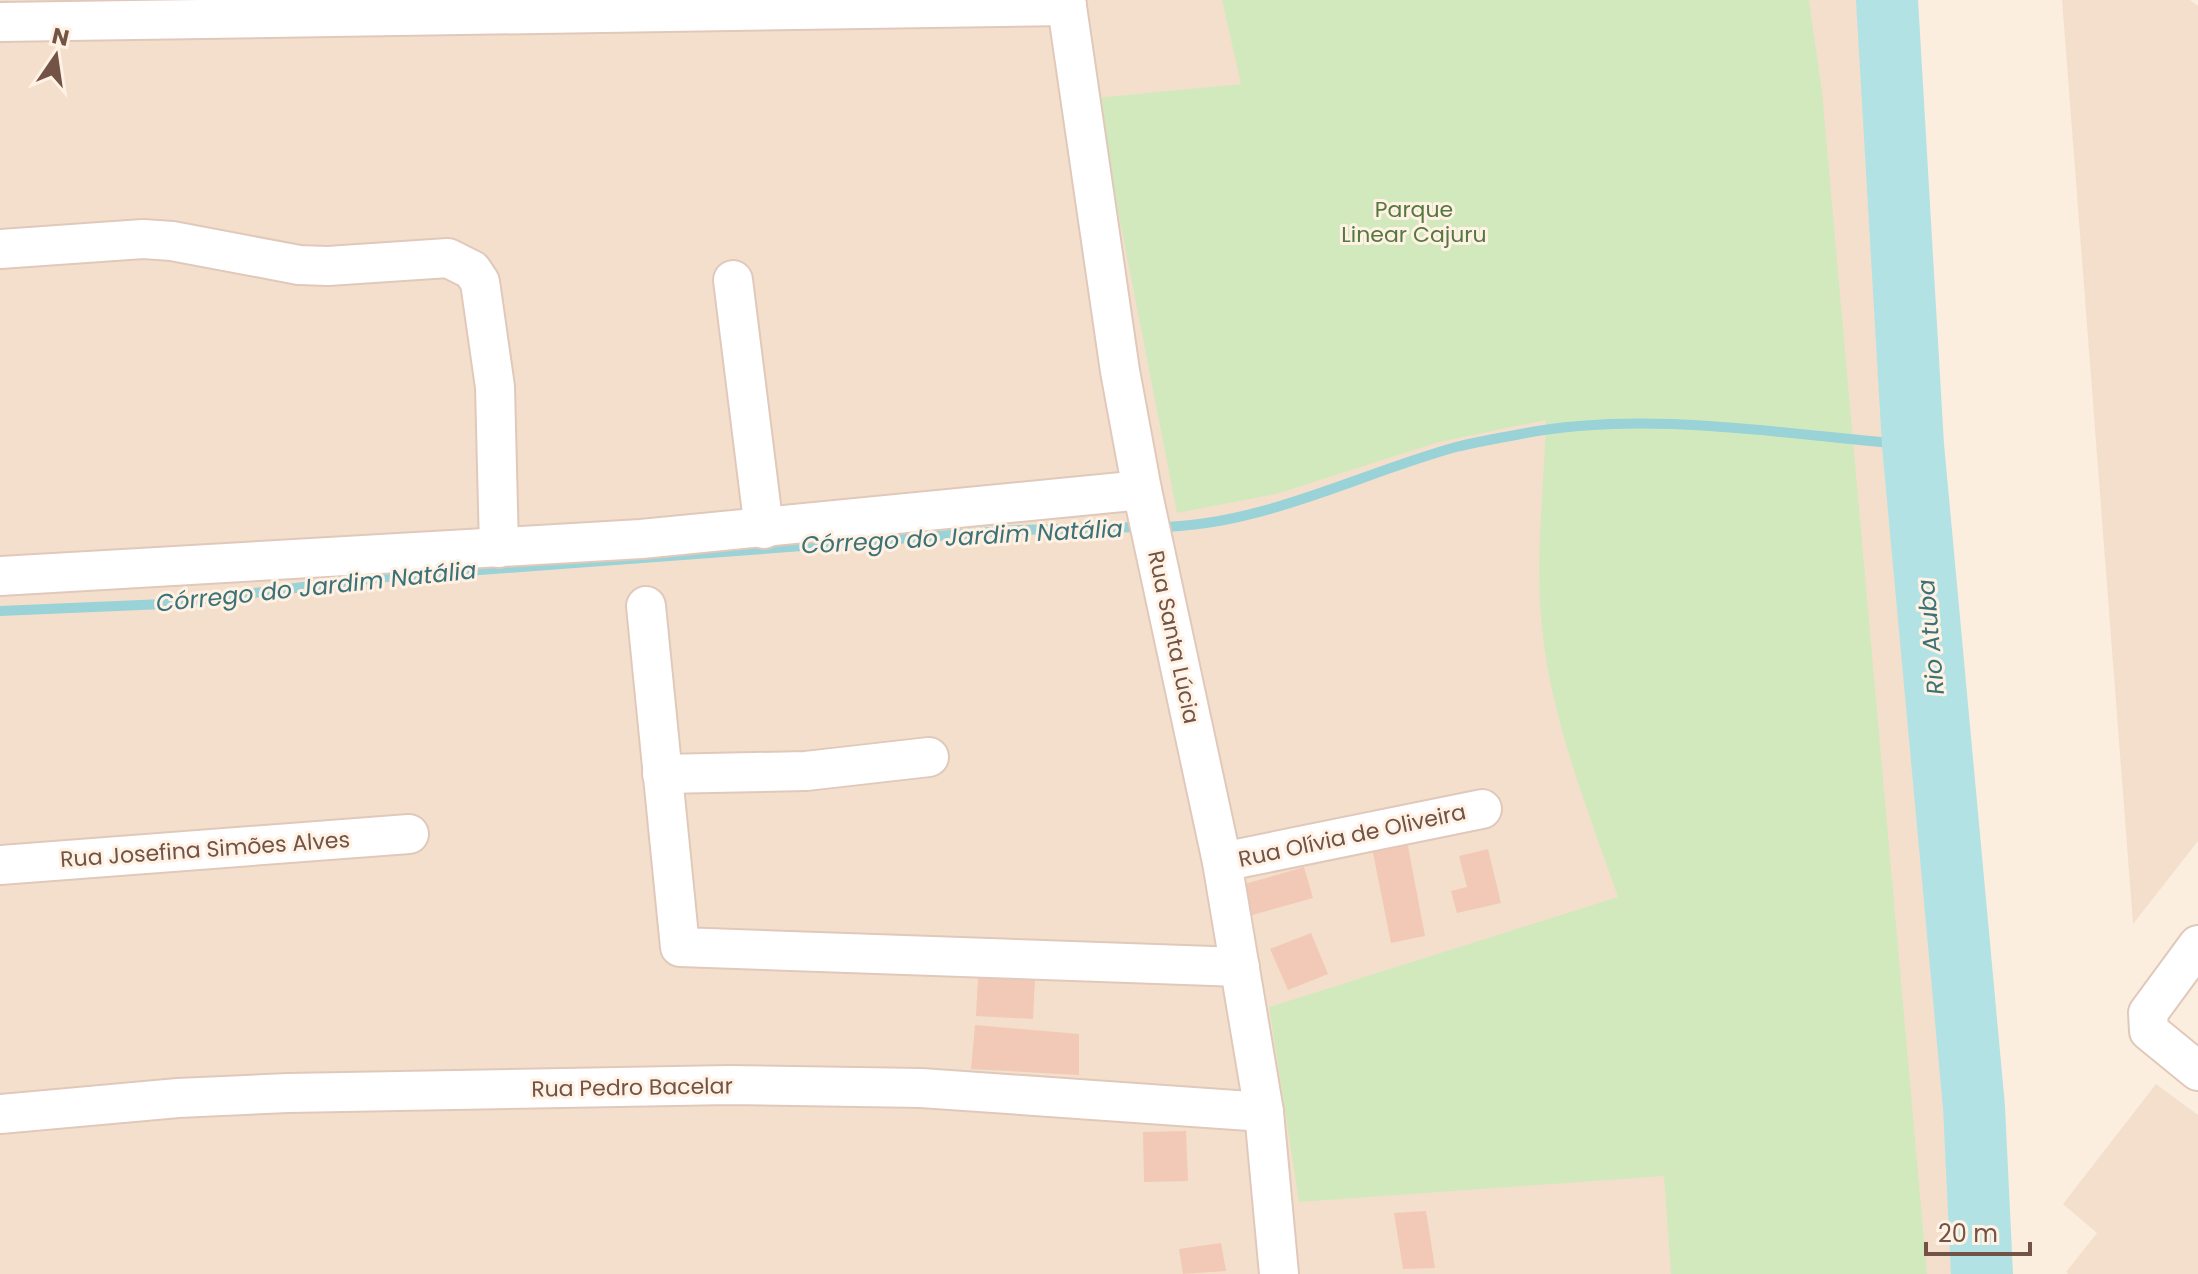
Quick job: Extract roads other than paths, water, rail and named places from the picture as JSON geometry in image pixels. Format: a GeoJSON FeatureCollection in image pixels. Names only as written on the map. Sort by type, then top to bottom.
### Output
{"type":"FeatureCollection","features":[{"type":"Feature","properties":{"kind":"street"},"geometry":{"type":"LineString","coordinates":[[0,22],[1067,3]]}},
{"type":"Feature","properties":{"kind":"street","name":"Rua Santa Lúcia"},"geometry":{"type":"LineString","coordinates":[[1067,3],[1103,267],[1142,490],[1222,862],[1240,967],[1264,1112],[1279,1274]]}},
{"type":"Feature","properties":{"kind":"street"},"geometry":{"type":"LineString","coordinates":[[0,249],[143,239],[172,241],[313,266],[448,258],[461,261],[480,282],[493,362],[499,548]]}},
{"type":"Feature","properties":{"kind":"street"},"geometry":{"type":"LineString","coordinates":[[733,280],[764,529]]}},
{"type":"Feature","properties":{"kind":"street"},"geometry":{"type":"LineString","coordinates":[[0,576],[499,548],[764,529],[1142,490]]}},
{"type":"Feature","properties":{"kind":"street"},"geometry":{"type":"LineString","coordinates":[[646,606],[680,947],[1240,967]]}},
{"type":"Feature","properties":{"kind":"street"},"geometry":{"type":"LineString","coordinates":[[662,774],[806,771],[929,757]]}},
{"type":"Feature","properties":{"kind":"street","name":"Rua Olívia de Oliveira"},"geometry":{"type":"LineString","coordinates":[[1222,862],[1482,809]]}},
{"type":"Feature","properties":{"kind":"street","name":"Rua Josefina Simões Alves"},"geometry":{"type":"LineString","coordinates":[[0,865],[409,834]]}},
{"type":"Feature","properties":{"kind":"street"},"geometry":{"type":"LineString","coordinates":[[2198,945],[2148,1013],[2149,1031],[2198,1071]]}},
{"type":"Feature","properties":{"kind":"street","name":"Rua Pedro Bacelar"},"geometry":{"type":"LineString","coordinates":[[0,1114],[116,1102],[288,1093],[730,1085],[921,1088],[1264,1112]]}},
{"type":"Feature","properties":{"kind":"waterway","name":"Rio Atuba"},"geometry":{"type":"LineString","coordinates":[[1887,0],[1913,445],[1974,1107],[1982,1274]]}},
{"type":"Feature","properties":{"kind":"waterway","name":"Córrego do Jardim Natália"},"geometry":{"type":"LineString","coordinates":[[1158,527],[1235,518],[1309,497],[1456,447],[1568,427],[1617,424],[1717,426],[1913,445]]}},
{"type":"Feature","properties":{"kind":"waterway","name":"Córrego do Jardim Natália"},"geometry":{"type":"LineString","coordinates":[[0,611],[164,604],[386,577],[1019,530],[1142,527]]}},
{"type":"Feature","properties":{"kind":"park label","name":"Parque Linear Cajuru"},"geometry":{"type":"Point","coordinates":[1414,222]}}]}
